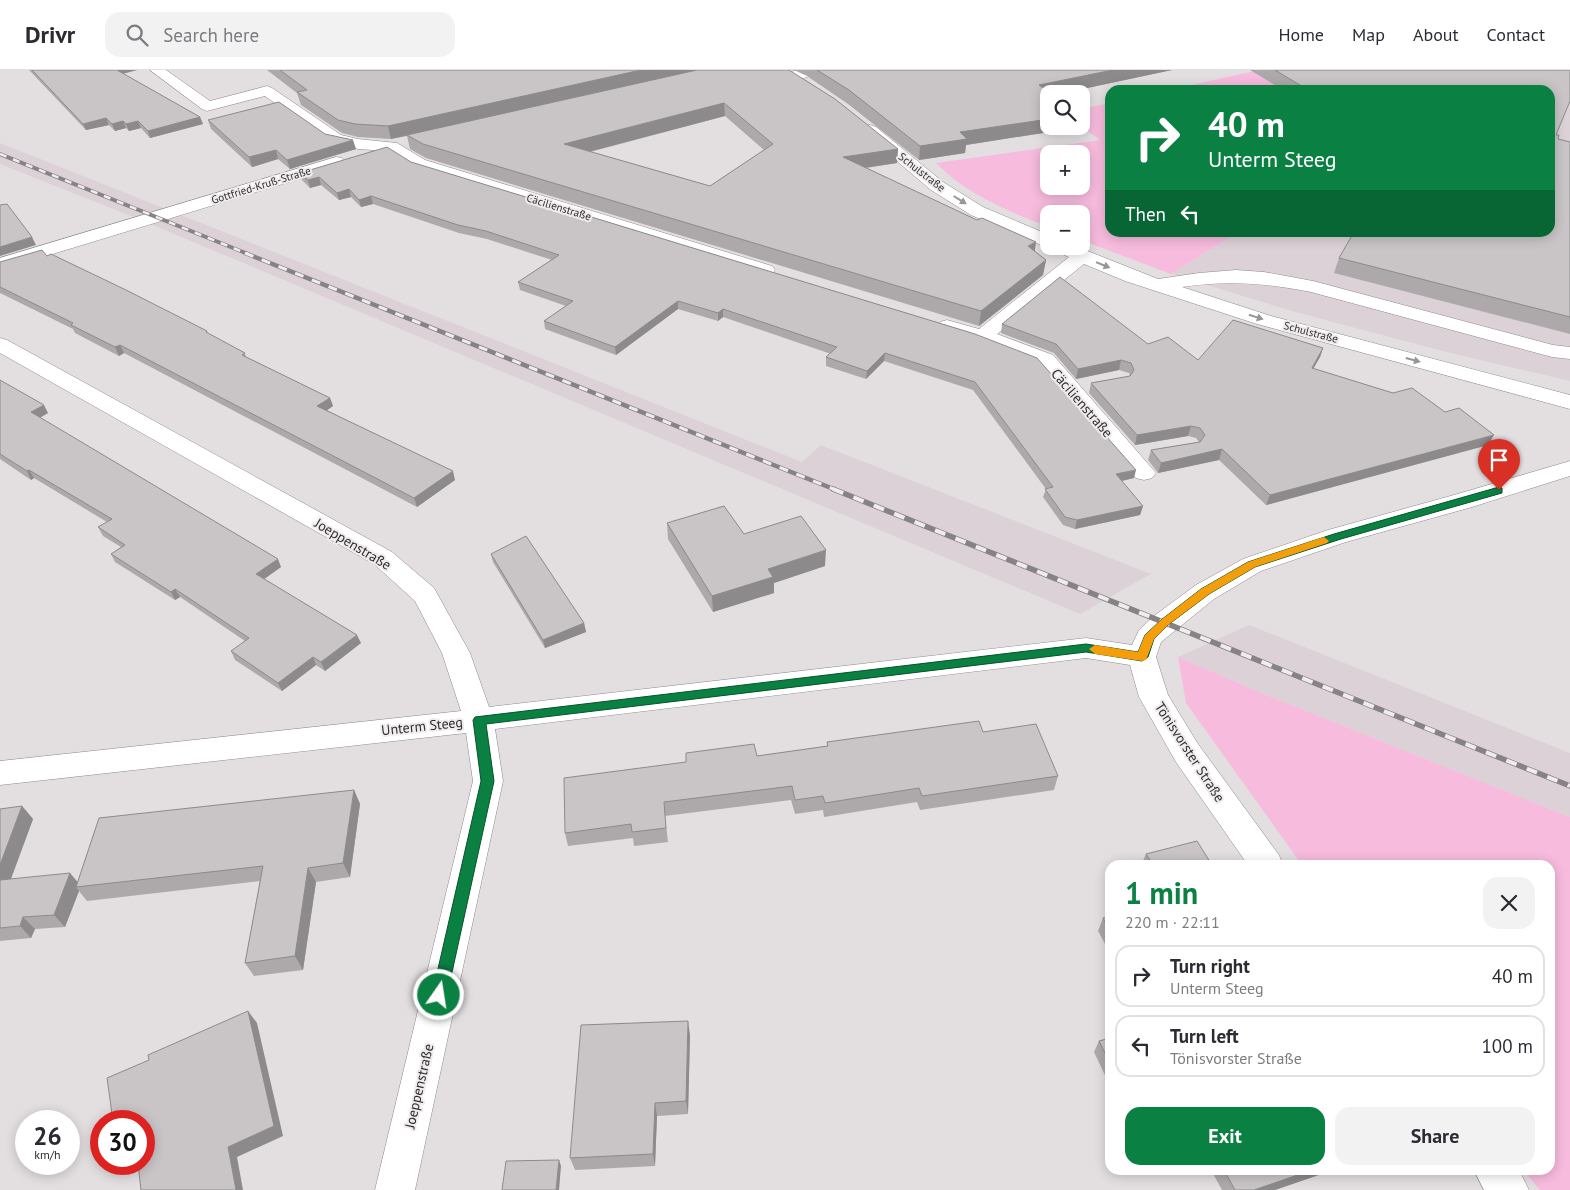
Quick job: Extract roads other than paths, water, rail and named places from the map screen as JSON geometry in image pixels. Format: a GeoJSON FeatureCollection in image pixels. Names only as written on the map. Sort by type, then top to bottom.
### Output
{"type":"FeatureCollection","features":[{"type":"Feature","properties":{"kind":"street","name":"Cäcilienstraße"},"geometry":{"type":"LineString","coordinates":[[157,70],[207,106],[267,91],[335,138],[358,144],[390,146],[419,164],[782,275]]}},
{"type":"Feature","properties":{"kind":"street"},"geometry":{"type":"LineString","coordinates":[[786,73],[810,77]]}},
{"type":"Feature","properties":{"kind":"street","name":"Schulstraße"},"geometry":{"type":"LineString","coordinates":[[861,123],[937,186],[977,211],[1040,238]]}},
{"type":"Feature","properties":{"kind":"street","name":"Gottfried-Kruß-Straße"},"geometry":{"type":"LineString","coordinates":[[0,264],[390,146],[410,142]]}},
{"type":"Feature","properties":{"kind":"street","name":"Schulstraße"},"geometry":{"type":"LineString","coordinates":[[1077,255],[1156,285],[1264,320],[1570,402]]}},
{"type":"Feature","properties":{"kind":"street"},"geometry":{"type":"LineString","coordinates":[[982,336],[1081,257]]}},
{"type":"Feature","properties":{"kind":"street"},"geometry":{"type":"LineString","coordinates":[[1156,285],[1203,278],[1237,276],[1275,280],[1312,287],[1552,350],[1570,352]]}},
{"type":"Feature","properties":{"kind":"street","name":"Cäcilienstraße"},"geometry":{"type":"LineString","coordinates":[[935,322],[982,336],[1044,360],[1144,473]]}},
{"type":"Feature","properties":{"kind":"street","name":"Joeppenstraße"},"geometry":{"type":"LineString","coordinates":[[0,344],[383,558],[425,596],[456,653],[479,720],[488,781],[395,1190]]}},
{"type":"Feature","properties":{"kind":"street"},"geometry":{"type":"LineString","coordinates":[[1070,389],[1094,384]]}},
{"type":"Feature","properties":{"kind":"street"},"geometry":{"type":"LineString","coordinates":[[1128,456],[1154,451]]}},
{"type":"Feature","properties":{"kind":"street"},"geometry":{"type":"LineString","coordinates":[[1142,657],[1149,638],[1164,623],[1205,592],[1252,565],[1337,536],[1463,501],[1570,468]]}},
{"type":"Feature","properties":{"kind":"street","name":"Unterm Steeg"},"geometry":{"type":"LineString","coordinates":[[0,773],[479,720],[1086,648],[1142,657]]}},
{"type":"Feature","properties":{"kind":"street","name":"Tönisvorster Straße"},"geometry":{"type":"LineString","coordinates":[[1142,657],[1154,697],[1187,753],[1263,860]]}},
{"type":"Feature","properties":{"kind":"street"},"geometry":{"type":"LineString","coordinates":[[1498,1175],[1509,1190]]}},
{"type":"Feature","properties":{"kind":"railway"},"geometry":{"type":"LineString","coordinates":[[0,154],[248,254]]}},
{"type":"Feature","properties":{"kind":"railway"},"geometry":{"type":"LineString","coordinates":[[245,253],[836,490]]}},
{"type":"Feature","properties":{"kind":"railway"},"geometry":{"type":"LineString","coordinates":[[833,489],[1570,786]]}}]}
